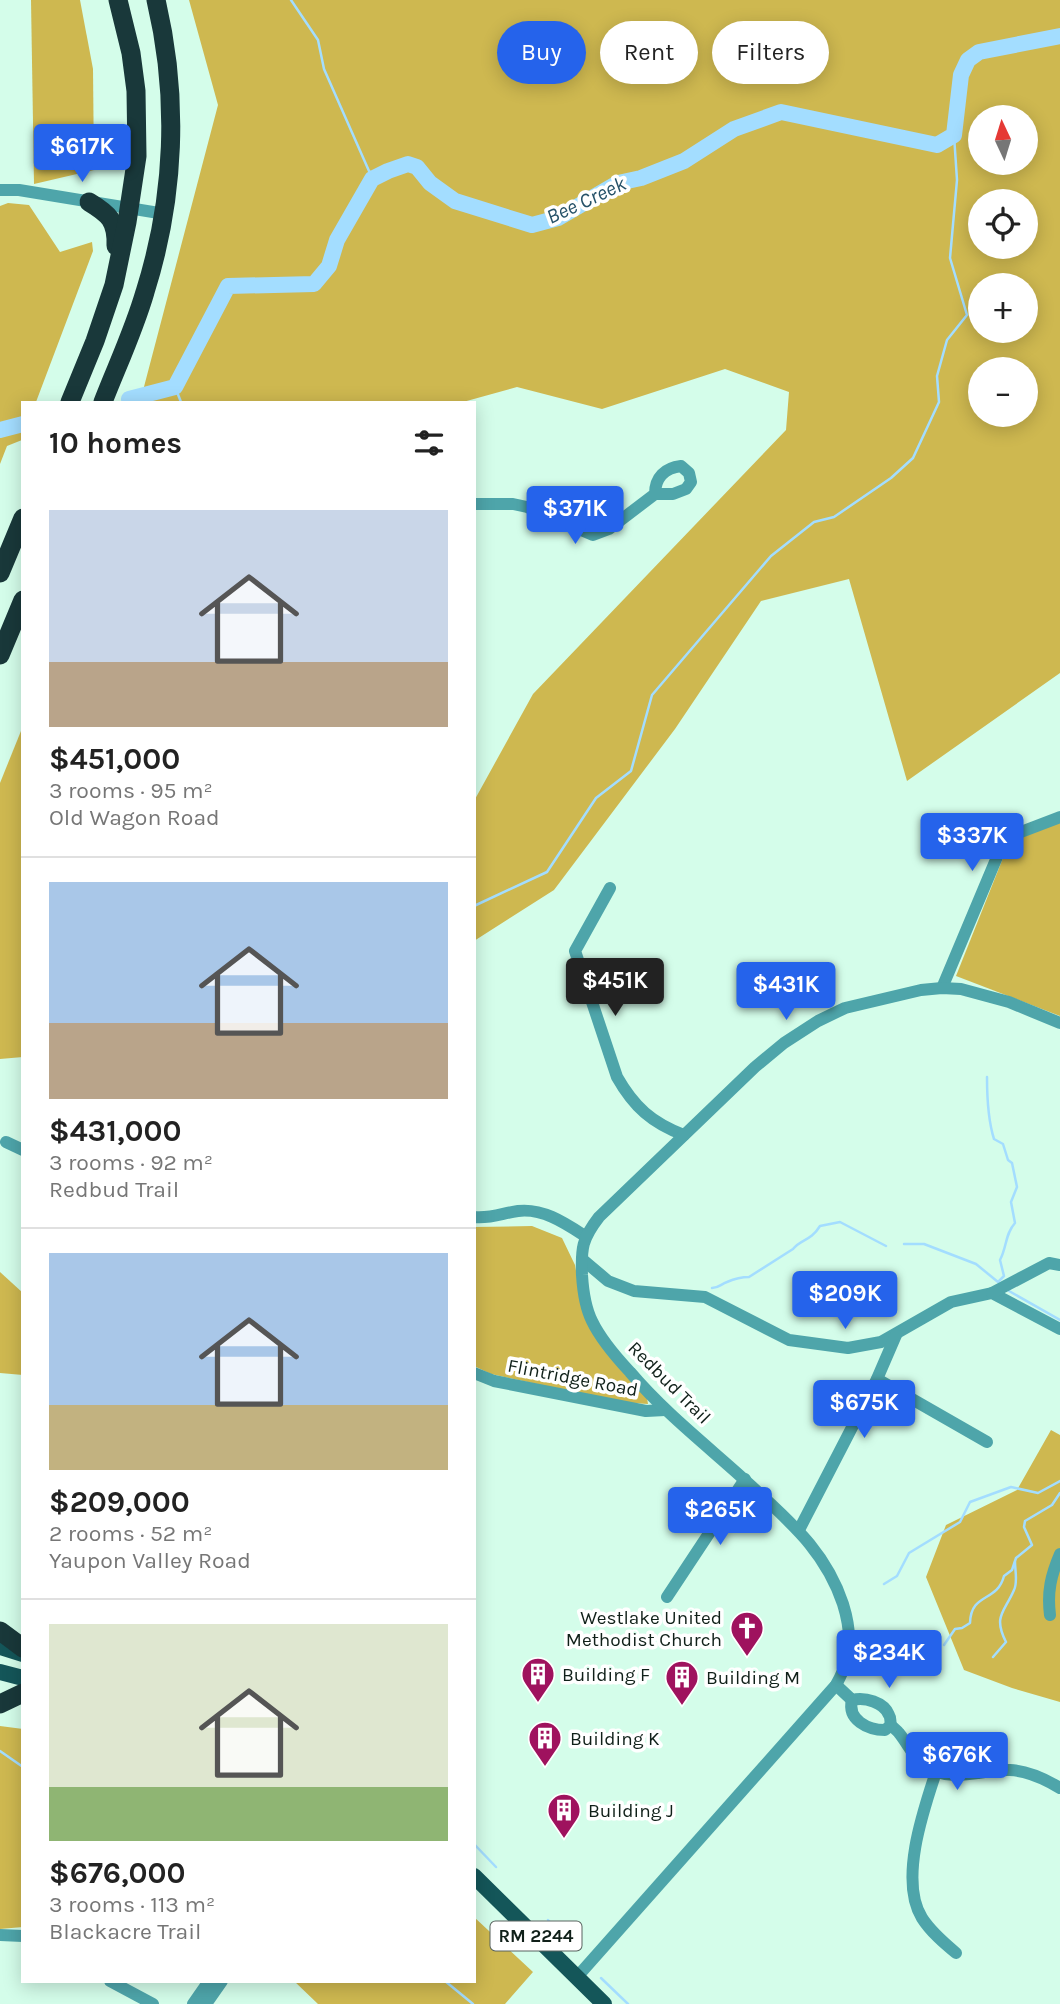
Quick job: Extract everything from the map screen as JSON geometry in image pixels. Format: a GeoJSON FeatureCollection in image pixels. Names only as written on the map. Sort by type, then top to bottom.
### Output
{"type":"FeatureCollection","features":[{"type":"Feature","properties":{"kind":"highway"},"geometry":{"type":"LineString","coordinates":[[70,401],[114,285],[137,156],[136,91],[131,53],[118,0]]}},
{"type":"Feature","properties":{"kind":"highway"},"geometry":{"type":"LineString","coordinates":[[103,401],[145,292],[169,186],[169,76],[165,37],[156,0]]}},
{"type":"Feature","properties":{"kind":"highway"},"geometry":{"type":"LineString","coordinates":[[89,202],[107,213],[114,224],[114,285]]}},
{"type":"Feature","properties":{"kind":"highway"},"geometry":{"type":"LineString","coordinates":[[0,573],[21,522]]}},
{"type":"Feature","properties":{"kind":"highway"},"geometry":{"type":"LineString","coordinates":[[0,638],[20,606]]}},
{"type":"Feature","properties":{"kind":"highway"},"geometry":{"type":"LineString","coordinates":[[0,655],[20,606]]}},
{"type":"Feature","properties":{"kind":"highway"},"geometry":{"type":"LineString","coordinates":[[0,1631],[21,1647]]}},
{"type":"Feature","properties":{"kind":"highway"},"geometry":{"type":"LineString","coordinates":[[0,1704],[21,1694]]}},
{"type":"Feature","properties":{"kind":"main road"},"geometry":{"type":"LineString","coordinates":[[0,1647],[21,1653]]}},
{"type":"Feature","properties":{"kind":"main road"},"geometry":{"type":"LineString","coordinates":[[0,1672],[21,1677]]}},
{"type":"Feature","properties":{"kind":"main road","name":"RM 2244"},"geometry":{"type":"LineString","coordinates":[[476,1878],[604,2004]]}},
{"type":"Feature","properties":{"kind":"street"},"geometry":{"type":"LineString","coordinates":[[0,190],[19,190],[164,214]]}},
{"type":"Feature","properties":{"kind":"street"},"geometry":{"type":"LineString","coordinates":[[476,504],[513,504],[527,507],[593,535],[609,529],[656,494]]}},
{"type":"Feature","properties":{"kind":"street"},"geometry":{"type":"LineString","coordinates":[[942,988],[1005,838],[1060,817]]}},
{"type":"Feature","properties":{"kind":"street"},"geometry":{"type":"LineString","coordinates":[[610,888],[575,951],[617,1077],[628,1096],[657,1123],[684,1135]]}},
{"type":"Feature","properties":{"kind":"street"},"geometry":{"type":"LineString","coordinates":[[476,1217],[521,1210],[533,1211],[559,1220],[585,1236],[599,1217],[755,1067],[783,1043],[845,1008],[921,990],[961,989],[1009,1002],[1060,1023]]}},
{"type":"Feature","properties":{"kind":"street"},"geometry":{"type":"LineString","coordinates":[[6,1142],[21,1149]]}},
{"type":"Feature","properties":{"kind":"street","name":"Redbud Trail"},"geometry":{"type":"LineString","coordinates":[[576,1977],[836,1685],[848,1653],[849,1635],[839,1593],[814,1548],[799,1530],[665,1410],[603,1340],[593,1324],[583,1295],[582,1259],[585,1236]]}},
{"type":"Feature","properties":{"kind":"street"},"geometry":{"type":"LineString","coordinates":[[582,1259],[608,1281],[634,1292],[705,1297],[789,1340],[848,1348],[881,1342],[951,1301],[992,1293],[1049,1263],[1060,1265]]}},
{"type":"Feature","properties":{"kind":"street"},"geometry":{"type":"LineString","coordinates":[[583,1295],[594,1282],[608,1281]]}},
{"type":"Feature","properties":{"kind":"street"},"geometry":{"type":"LineString","coordinates":[[992,1293],[1060,1329]]}},
{"type":"Feature","properties":{"kind":"street"},"geometry":{"type":"LineString","coordinates":[[799,1530],[877,1379],[896,1335]]}},
{"type":"Feature","properties":{"kind":"street","name":"Flintridge Road"},"geometry":{"type":"LineString","coordinates":[[476,1374],[494,1381],[646,1411],[665,1410]]}},
{"type":"Feature","properties":{"kind":"street"},"geometry":{"type":"LineString","coordinates":[[877,1379],[987,1442]]}},
{"type":"Feature","properties":{"kind":"street"},"geometry":{"type":"LineString","coordinates":[[667,1597],[745,1479]]}},
{"type":"Feature","properties":{"kind":"street"},"geometry":{"type":"LineString","coordinates":[[1050,1615],[1049,1583],[1060,1554]]}},
{"type":"Feature","properties":{"kind":"street"},"geometry":{"type":"LineString","coordinates":[[836,1685],[852,1700],[865,1699],[888,1711],[891,1725],[906,1745],[919,1761],[936,1772],[965,1775],[996,1771],[1024,1772],[1060,1788]]}},
{"type":"Feature","properties":{"kind":"street"},"geometry":{"type":"LineString","coordinates":[[852,1700],[852,1713],[868,1728],[885,1730],[891,1725]]}},
{"type":"Feature","properties":{"kind":"street"},"geometry":{"type":"LineString","coordinates":[[936,1772],[923,1817],[911,1881],[923,1920],[956,1953]]}},
{"type":"Feature","properties":{"kind":"street"},"geometry":{"type":"LineString","coordinates":[[0,1935],[21,1936]]}},
{"type":"Feature","properties":{"kind":"street"},"geometry":{"type":"LineString","coordinates":[[114,1983],[153,2004]]}},
{"type":"Feature","properties":{"kind":"street"},"geometry":{"type":"LineString","coordinates":[[193,2004],[208,1983]]}},
{"type":"Feature","properties":{"kind":"street"},"geometry":{"type":"LineString","coordinates":[[206,2004],[221,1983]]}},
{"type":"Feature","properties":{"kind":"shaded area"},"geometry":{"type":"Polygon","coordinates":[[[31,0],[80,0],[93,69],[94,170],[34,184],[31,0]]]}},
{"type":"Feature","properties":{"kind":"shaded area"},"geometry":{"type":"Polygon","coordinates":[[[189,0],[1060,0],[1060,673],[907,781],[849,579],[761,601],[675,729],[554,890],[476,940],[476,797],[533,694],[786,430],[789,392],[725,369],[602,409],[517,387],[467,401],[140,401],[218,105],[189,0]]]}},
{"type":"Feature","properties":{"kind":"shaded area"},"geometry":{"type":"Polygon","coordinates":[[[8,203],[29,205],[60,252],[92,242],[93,251],[36,401],[21,401],[21,440],[7,446],[0,464],[0,206],[8,203]]]}},
{"type":"Feature","properties":{"kind":"shaded area"},"geometry":{"type":"Polygon","coordinates":[[[21,731],[21,1057],[0,1059],[0,783],[21,731]]]}},
{"type":"Feature","properties":{"kind":"shaded area"},"geometry":{"type":"Polygon","coordinates":[[[1060,821],[1060,1016],[956,976],[1009,843],[1060,821]]]}},
{"type":"Feature","properties":{"kind":"shaded area"},"geometry":{"type":"Polygon","coordinates":[[[532,1226],[562,1238],[575,1265],[583,1312],[647,1398],[648,1404],[618,1402],[491,1374],[476,1367],[476,1227],[532,1226]]]}},
{"type":"Feature","properties":{"kind":"shaded area"},"geometry":{"type":"Polygon","coordinates":[[[0,1272],[21,1291],[21,1375],[0,1373],[0,1272]]]}},
{"type":"Feature","properties":{"kind":"shaded area"},"geometry":{"type":"Polygon","coordinates":[[[1051,1430],[1060,1435],[1060,1702],[964,1670],[926,1577],[946,1525],[1017,1490],[1051,1430]]]}},
{"type":"Feature","properties":{"kind":"shaded area"},"geometry":{"type":"Polygon","coordinates":[[[0,1726],[21,1729],[21,1927],[0,1929],[0,1726]]]}},
{"type":"Feature","properties":{"kind":"shaded area"},"geometry":{"type":"Polygon","coordinates":[[[476,1919],[533,1972],[505,2004],[318,2004],[296,1983],[476,1983],[476,1919]]]}},
{"type":"Feature","properties":{"kind":"waterway"},"geometry":{"type":"LineString","coordinates":[[291,0],[318,40],[324,69],[369,171],[376,176]]}},
{"type":"Feature","properties":{"kind":"waterway","name":"Bee Creek"},"geometry":{"type":"LineString","coordinates":[[129,399],[175,387],[228,286],[314,284],[329,266],[337,240],[372,179],[388,171],[408,164],[417,167],[430,183],[455,201],[532,225],[558,218],[618,183],[641,178],[684,161],[734,129],[781,112],[937,145],[954,135],[961,75],[968,60],[979,52],[1060,36]]}},
{"type":"Feature","properties":{"kind":"waterway"},"geometry":{"type":"LineString","coordinates":[[476,905],[547,872],[596,798],[631,771],[652,695],[771,556],[814,522],[834,517],[891,478],[913,458],[939,402],[937,376],[947,340],[967,315],[950,258],[957,180],[954,135]]}},
{"type":"Feature","properties":{"kind":"waterway"},"geometry":{"type":"LineString","coordinates":[[175,387],[181,401]]}},
{"type":"Feature","properties":{"kind":"waterway","name":"Bee Creek"},"geometry":{"type":"LineString","coordinates":[[0,430],[21,425]]}},
{"type":"Feature","properties":{"kind":"waterway"},"geometry":{"type":"LineString","coordinates":[[904,1244],[924,1244],[976,1264],[998,1282],[1004,1276],[1000,1260],[1009,1232],[1015,1223],[1011,1202],[1017,1187],[1012,1163],[1008,1160],[1003,1144],[994,1139],[992,1132],[987,1077]]}},
{"type":"Feature","properties":{"kind":"waterway"},"geometry":{"type":"LineString","coordinates":[[712,1288],[749,1277],[793,1249],[820,1226],[840,1222],[886,1246]]}},
{"type":"Feature","properties":{"kind":"waterway"},"geometry":{"type":"LineString","coordinates":[[1009,1291],[1060,1320]]}},
{"type":"Feature","properties":{"kind":"waterway"},"geometry":{"type":"LineString","coordinates":[[884,1584],[897,1576],[909,1553],[960,1522],[970,1502],[1011,1487],[1038,1493],[1060,1481]]}},
{"type":"Feature","properties":{"kind":"waterway"},"geometry":{"type":"LineString","coordinates":[[944,1645],[955,1629],[970,1623],[975,1606],[996,1590],[1004,1576],[1012,1570],[1016,1558],[1032,1545],[1024,1527],[1025,1521],[1052,1505],[1060,1493]]}},
{"type":"Feature","properties":{"kind":"waterway"},"geometry":{"type":"LineString","coordinates":[[993,1657],[1006,1642],[1000,1620],[1015,1587],[1015,1562]]}},
{"type":"Feature","properties":{"kind":"waterway"},"geometry":{"type":"LineString","coordinates":[[0,1751],[21,1766]]}},
{"type":"Feature","properties":{"kind":"waterway"},"geometry":{"type":"LineString","coordinates":[[476,1846],[496,1867]]}},
{"type":"Feature","properties":{"kind":"waterway"},"geometry":{"type":"LineString","coordinates":[[548,1920],[568,1941]]}},
{"type":"Feature","properties":{"kind":"waterway"},"geometry":{"type":"LineString","coordinates":[[601,1978],[628,2004]]}},
{"type":"Feature","properties":{"kind":"waterway"},"geometry":{"type":"LineString","coordinates":[[447,1983],[473,2004]]}},
{"type":"Feature","properties":{"kind":"place","name":"Westlake United Methodist Church"},"geometry":{"type":"Point","coordinates":[747,1658]}},
{"type":"Feature","properties":{"kind":"place","name":"Building F"},"geometry":{"type":"Point","coordinates":[538,1704]}},
{"type":"Feature","properties":{"kind":"place","name":"Building M"},"geometry":{"type":"Point","coordinates":[682,1707]}},
{"type":"Feature","properties":{"kind":"place","name":"Building K"},"geometry":{"type":"Point","coordinates":[545,1768]}},
{"type":"Feature","properties":{"kind":"place","name":"Building J"},"geometry":{"type":"Point","coordinates":[564,1840]}}]}
